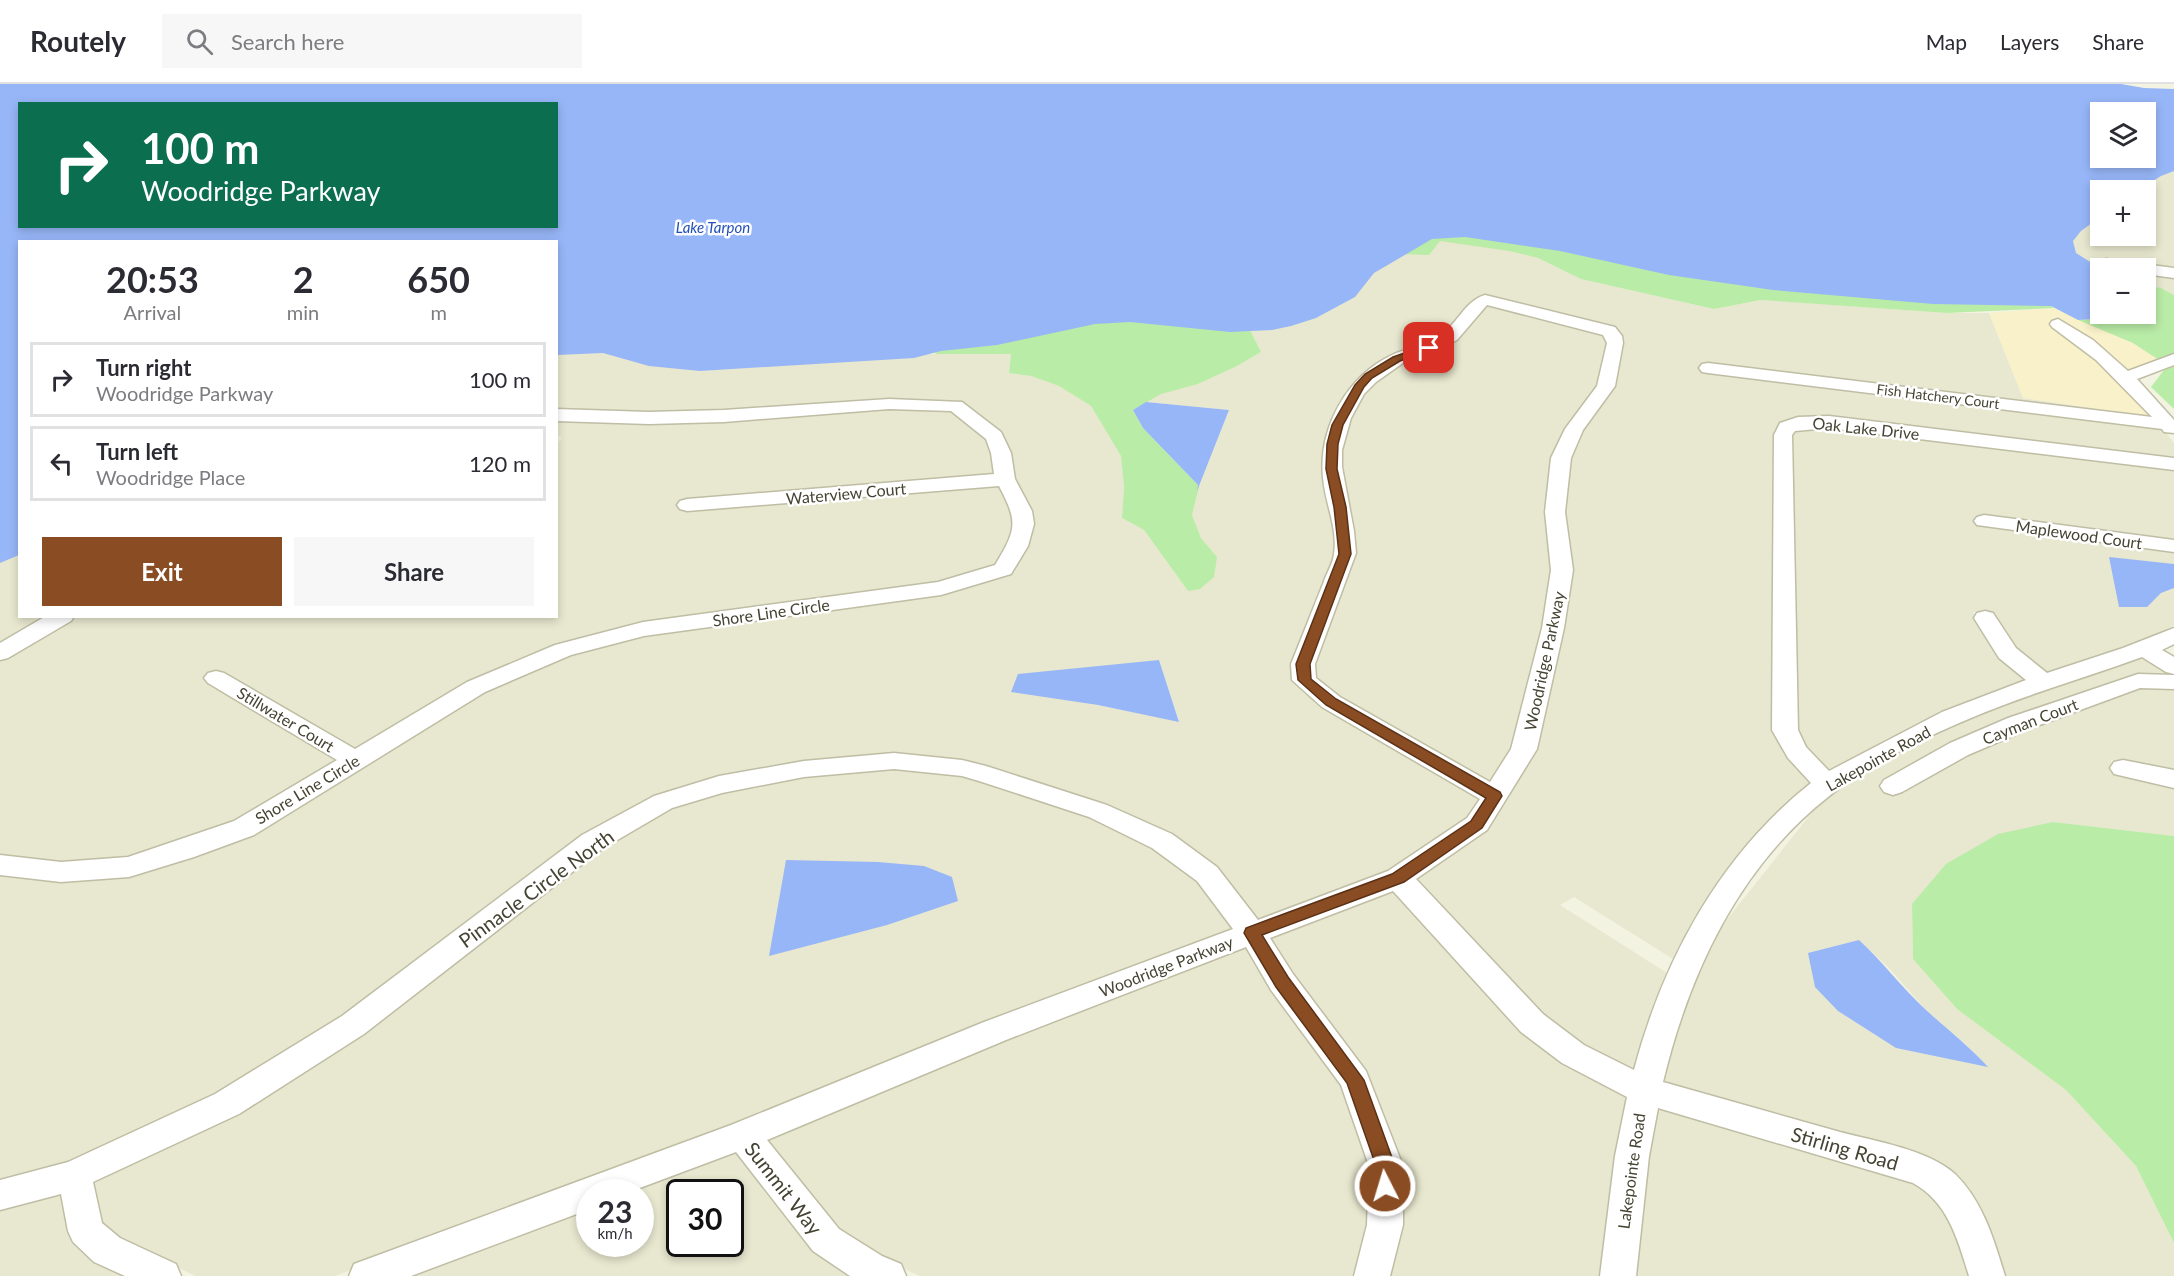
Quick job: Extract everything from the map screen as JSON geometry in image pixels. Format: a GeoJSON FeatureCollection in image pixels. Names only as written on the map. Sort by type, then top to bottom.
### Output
{"type":"FeatureCollection","features":[{"type":"Feature","properties":{"kind":"street"},"geometry":{"type":"LineString","coordinates":[[2156,271],[2174,273]]}},
{"type":"Feature","properties":{"kind":"street","name":"Woodridge Parkway"},"geometry":{"type":"LineString","coordinates":[[627,1179],[743,1135],[995,1031],[1398,878],[1477,824],[1495,796],[1524,749],[1553,628],[1562,570],[1555,512],[1562,458],[1574,429],[1606,387],[1616,343],[1609,331],[1485,300],[1474,306],[1458,331],[1449,337],[1421,351],[1396,359],[1369,376],[1360,385],[1337,425],[1333,444],[1332,469],[1340,507],[1345,554],[1303,664],[1305,680],[1331,702],[1495,796]]}},
{"type":"Feature","properties":{"kind":"street"},"geometry":{"type":"LineString","coordinates":[[2058,324],[2096,352],[2171,428]]}},
{"type":"Feature","properties":{"kind":"street"},"geometry":{"type":"LineString","coordinates":[[2124,378],[2174,359]]}},
{"type":"Feature","properties":{"kind":"street","name":"Fish Hatchery Court"},"geometry":{"type":"LineString","coordinates":[[1708,368],[2171,428]]}},
{"type":"Feature","properties":{"kind":"street","name":"Shore Line Circle"},"geometry":{"type":"LineString","coordinates":[[0,865],[61,872],[129,867],[184,850],[243,828],[476,687],[563,650],[643,629],[941,588],[1003,569],[1017,546],[1024,524],[1022,511],[1005,479],[1001,453],[994,436],[956,406],[889,404],[724,416],[649,418],[558,415]]}},
{"type":"Feature","properties":{"kind":"street","name":"Oak Lake Drive"},"geometry":{"type":"LineString","coordinates":[[1827,784],[1791,746],[1785,730],[1783,435],[1787,427],[1798,423],[1829,422],[2174,464]]}},
{"type":"Feature","properties":{"kind":"street","name":"Waterview Court"},"geometry":{"type":"LineString","coordinates":[[687,505],[1005,479]]}},
{"type":"Feature","properties":{"kind":"street","name":"Maplewood Court"},"geometry":{"type":"LineString","coordinates":[[1984,521],[2174,546]]}},
{"type":"Feature","properties":{"kind":"street"},"geometry":{"type":"LineString","coordinates":[[0,653],[60,618]]}},
{"type":"Feature","properties":{"kind":"street"},"geometry":{"type":"LineString","coordinates":[[1985,618],[2007,653],[2043,682]]}},
{"type":"Feature","properties":{"kind":"street"},"geometry":{"type":"LineString","coordinates":[[2164,643],[2174,667]]}},
{"type":"Feature","properties":{"kind":"street","name":"Lakepointe Road"},"geometry":{"type":"LineString","coordinates":[[1618,1276],[1632,1158],[1643,1090],[1658,1031],[1681,972],[1702,929],[1751,857],[1786,820],[1827,784],[1896,744],[1934,726],[2043,682],[2164,643]]}},
{"type":"Feature","properties":{"kind":"street","name":"Stillwater Court"},"geometry":{"type":"LineString","coordinates":[[216,678],[355,760]]}},
{"type":"Feature","properties":{"kind":"street","name":"Cayman Court"},"geometry":{"type":"LineString","coordinates":[[1893,786],[1959,749],[2017,724],[2138,681],[2174,682]]}},
{"type":"Feature","properties":{"kind":"street","name":"Pinnacle Circle North"},"geometry":{"type":"LineString","coordinates":[[0,1195],[74,1175],[227,1104],[353,1025],[592,842],[663,802],[719,785],[804,769],[894,761],[962,768],[1098,811],[1162,841],[1207,874],[1252,933],[1282,982],[1355,1080],[1386,1166],[1385,1226],[1372,1276]]}},
{"type":"Feature","properties":{"kind":"street"},"geometry":{"type":"LineString","coordinates":[[2123,768],[2174,779]]}},
{"type":"Feature","properties":{"kind":"street","name":"Stirling Road"},"geometry":{"type":"LineString","coordinates":[[1398,878],[1532,1023],[1573,1054],[1643,1090],[1899,1162],[1927,1173],[1946,1187],[1964,1209],[1987,1276]]}},
{"type":"Feature","properties":{"kind":"street","name":"Summit Way"},"geometry":{"type":"LineString","coordinates":[[743,1135],[825,1240],[869,1268],[888,1276]]}},
{"type":"Feature","properties":{"kind":"street"},"geometry":{"type":"LineString","coordinates":[[74,1175],[86,1231],[107,1250],[163,1276]]}},
{"type":"Feature","properties":{"kind":"street","name":"Woodridge Parkway"},"geometry":{"type":"LineString","coordinates":[[367,1276],[576,1198]]}},
{"type":"Feature","properties":{"kind":"shaded area"},"geometry":{"type":"Polygon","coordinates":[[[2174,171],[2174,271],[2156,269],[2156,258],[2090,258],[2090,262],[2076,253],[2073,241],[2090,216],[2090,246],[2156,246],[2156,180],[2144,180],[2174,171]]]}},
{"type":"Feature","properties":{"kind":"shaded area"},"geometry":{"type":"Polygon","coordinates":[[[1440,240],[1538,258],[1581,279],[1714,309],[1762,300],[1947,313],[1989,313],[2023,398],[2156,419],[1701,364],[1701,369],[2161,426],[2174,443],[2174,461],[1828,419],[1781,424],[1774,728],[1781,746],[1814,781],[1775,815],[1740,852],[1712,889],[1673,959],[1574,897],[1560,905],[1667,973],[1645,1027],[1633,1075],[1580,1048],[1542,1019],[1412,880],[1509,797],[1507,796],[1535,751],[1569,460],[1621,337],[1482,297],[1467,305],[1457,322],[1443,336],[1374,366],[1362,375],[1353,384],[1330,424],[1325,443],[1336,553],[1295,679],[1482,796],[1467,820],[1390,872],[1256,922],[1168,835],[892,755],[659,796],[393,985],[221,1097],[72,1166],[0,1185],[0,874],[187,856],[483,691],[566,654],[645,634],[1008,573],[1025,546],[1008,453],[962,404],[724,413],[558,412],[558,350],[582,345],[655,365],[700,371],[824,362],[890,354],[1011,354],[1009,373],[1031,376],[1059,386],[1091,406],[1121,456],[1124,487],[1122,518],[1144,530],[1188,591],[1217,557],[1201,538],[1192,515],[1197,491],[1229,410],[1146,402],[1161,393],[1198,384],[1237,366],[1261,352],[1250,330],[1358,280],[1401,254],[1440,240]],[[1159,660],[1011,691],[1179,721],[1159,660]]]}},
{"type":"Feature","properties":{"kind":"shaded area"},"geometry":{"type":"Polygon","coordinates":[[[2156,273],[2174,275],[2174,295],[2156,287],[2156,273]]]}},
{"type":"Feature","properties":{"kind":"shaded area"},"geometry":{"type":"Polygon","coordinates":[[[1488,303],[1603,332],[1608,342],[1599,385],[1567,427],[1553,569],[1544,627],[1514,746],[1489,785],[1338,699],[1314,679],[1313,666],[1353,555],[1340,469],[1345,426],[1362,395],[1387,369],[1456,339],[1488,303]]]}},
{"type":"Feature","properties":{"kind":"shaded area"},"geometry":{"type":"Polygon","coordinates":[[[2054,308],[2133,343],[2159,360],[2125,372],[2059,321],[2049,322],[2089,352],[2153,417],[2023,398],[1989,313],[2054,308]]]}},
{"type":"Feature","properties":{"kind":"shaded area"},"geometry":{"type":"Polygon","coordinates":[[[890,407],[952,409],[987,437],[993,453],[996,476],[793,495],[680,501],[679,508],[795,502],[999,483],[1014,512],[1016,523],[1009,545],[995,566],[938,584],[560,645],[357,752],[219,671],[203,679],[340,761],[238,823],[130,860],[65,865],[9,858],[0,854],[0,659],[71,618],[558,618],[558,442],[562,438],[558,436],[558,418],[890,407]]]}},
{"type":"Feature","properties":{"kind":"shaded area"},"geometry":{"type":"Polygon","coordinates":[[[1817,424],[2174,467],[2174,543],[1974,517],[1977,523],[2174,550],[2174,564],[2110,558],[2147,607],[2161,593],[2174,588],[2174,625],[2136,644],[2043,675],[2016,653],[1992,614],[1973,612],[1997,652],[2029,679],[1953,708],[1887,739],[1827,774],[1813,761],[1795,732],[1791,436],[1795,429],[1817,424]]]}},
{"type":"Feature","properties":{"kind":"shaded area"},"geometry":{"type":"Polygon","coordinates":[[[18,550],[18,618],[51,618],[0,647],[0,558],[18,550]]]}},
{"type":"Feature","properties":{"kind":"shaded area"},"geometry":{"type":"Polygon","coordinates":[[[2146,655],[2174,673],[2174,675],[2129,676],[2008,719],[1950,744],[1878,784],[1897,795],[1968,754],[2026,729],[2146,686],[2174,688],[2174,774],[2111,760],[2113,771],[2174,785],[2174,836],[2053,822],[1946,864],[1912,905],[1913,959],[1957,1009],[2066,1090],[2136,1166],[2174,1243],[2174,1276],[2002,1276],[1977,1207],[1659,1086],[1671,1036],[1710,941],[1818,805],[1836,789],[1842,789],[1841,786],[1906,749],[1971,718],[2050,687],[2146,655]],[[1859,940],[1838,1011],[1896,1048],[1987,1066],[1968,1046],[1925,1009],[1888,967],[1859,940]]]}},
{"type":"Feature","properties":{"kind":"shaded area"},"geometry":{"type":"Polygon","coordinates":[[[894,767],[959,774],[1093,816],[1155,845],[1198,877],[1237,929],[737,1126],[595,1179],[576,1179],[576,1186],[335,1276],[196,1276],[119,1240],[101,1224],[90,1178],[234,1111],[599,847],[669,807],[722,791],[806,775],[894,767]]]}},
{"type":"Feature","properties":{"kind":"shaded area"},"geometry":{"type":"Polygon","coordinates":[[[1395,888],[1629,1093],[1602,1276],[1388,1276],[1400,1169],[1268,937],[1395,888]]]}},
{"type":"Feature","properties":{"kind":"shaded area"},"geometry":{"type":"Polygon","coordinates":[[[1247,944],[1343,1082],[1372,1165],[1370,1222],[1356,1276],[920,1276],[877,1257],[836,1232],[762,1138],[1002,1039],[1247,944]]]}},
{"type":"Feature","properties":{"kind":"shaded area"},"geometry":{"type":"Polygon","coordinates":[[[1655,1103],[1898,1172],[1950,1209],[1972,1276],[1633,1276],[1655,1103]]]}},
{"type":"Feature","properties":{"kind":"shaded area"},"geometry":{"type":"Polygon","coordinates":[[[737,1148],[858,1276],[399,1276],[576,1209],[576,1257],[654,1257],[654,1179],[737,1148]]]}},
{"type":"Feature","properties":{"kind":"shaded area"},"geometry":{"type":"Polygon","coordinates":[[[61,1189],[128,1276],[0,1276],[0,1205],[61,1189]]]}},
{"type":"Feature","properties":{"kind":"green space"},"geometry":{"type":"Polygon","coordinates":[[[1400,228],[2042,301],[2054,308],[1947,313],[1761,300],[1714,309],[1581,279],[1538,258],[1509,251],[1440,241],[1429,255],[1401,254],[1388,265],[1358,280],[1400,228]]]}},
{"type":"Feature","properties":{"kind":"green space"},"geometry":{"type":"Polygon","coordinates":[[[2156,287],[2161,288],[2174,295],[2174,354],[2159,360],[2133,343],[2078,320],[2090,319],[2090,324],[2156,324],[2156,287]]]}},
{"type":"Feature","properties":{"kind":"green space"},"geometry":{"type":"Polygon","coordinates":[[[1064,315],[1250,330],[1261,352],[1198,384],[1161,394],[1133,410],[1143,428],[1199,486],[1192,515],[1201,538],[1217,557],[1214,577],[1200,589],[1188,591],[1144,530],[1122,518],[1124,487],[1121,456],[1091,406],[1059,386],[1031,376],[1009,373],[1011,354],[936,354],[931,348],[1064,315]]]}},
{"type":"Feature","properties":{"kind":"green space"},"geometry":{"type":"Polygon","coordinates":[[[2174,364],[2174,409],[2151,387],[2164,370],[2174,364]]]}},
{"type":"Feature","properties":{"kind":"green space"},"geometry":{"type":"Polygon","coordinates":[[[2053,822],[2174,836],[2174,1243],[2136,1166],[2066,1090],[1957,1009],[1913,959],[1912,904],[1946,864],[1998,834],[2053,822]]]}},
{"type":"Feature","properties":{"kind":"water","name":"Lake Tarpon"},"geometry":{"type":"Polygon","coordinates":[[[0,84],[2121,84],[2144,88],[2174,89],[2174,171],[2155,180],[2090,180],[2090,224],[2073,241],[2076,253],[2090,262],[2090,319],[2078,320],[2051,306],[1933,304],[1773,290],[1669,275],[1560,251],[1465,237],[1432,239],[1374,273],[1355,297],[1316,318],[1272,330],[1230,332],[1130,322],[1095,324],[997,345],[941,351],[914,358],[700,371],[649,366],[603,353],[558,355],[558,240],[18,240],[18,555],[0,563],[0,84]]]}},
{"type":"Feature","properties":{"kind":"water"},"geometry":{"type":"Polygon","coordinates":[[[1146,402],[1229,410],[1197,491],[1198,485],[1143,428],[1133,410],[1146,402]]]}},
{"type":"Feature","properties":{"kind":"water"},"geometry":{"type":"Polygon","coordinates":[[[2109,557],[2174,564],[2174,588],[2161,593],[2147,607],[2119,607],[2109,557]]]}},
{"type":"Feature","properties":{"kind":"water"},"geometry":{"type":"Polygon","coordinates":[[[1159,660],[1179,722],[1098,705],[1011,692],[1018,674],[1159,660]]]}},
{"type":"Feature","properties":{"kind":"water"},"geometry":{"type":"Polygon","coordinates":[[[786,860],[878,862],[924,866],[952,877],[958,901],[887,925],[769,956],[786,860]]]}},
{"type":"Feature","properties":{"kind":"water"},"geometry":{"type":"Polygon","coordinates":[[[1859,940],[1918,1002],[1988,1067],[1896,1048],[1838,1011],[1815,987],[1808,953],[1859,940]]]}},
{"type":"Feature","properties":{"kind":"route"},"geometry":{"type":"LineString","coordinates":[[1385,1186],[1386,1166],[1355,1080],[1282,982],[1252,933],[1398,878],[1477,824],[1495,796],[1331,702],[1305,680],[1303,664],[1345,554],[1340,507],[1332,469],[1333,444],[1337,425],[1354,394],[1369,376],[1396,359],[1429,348]]}}]}
